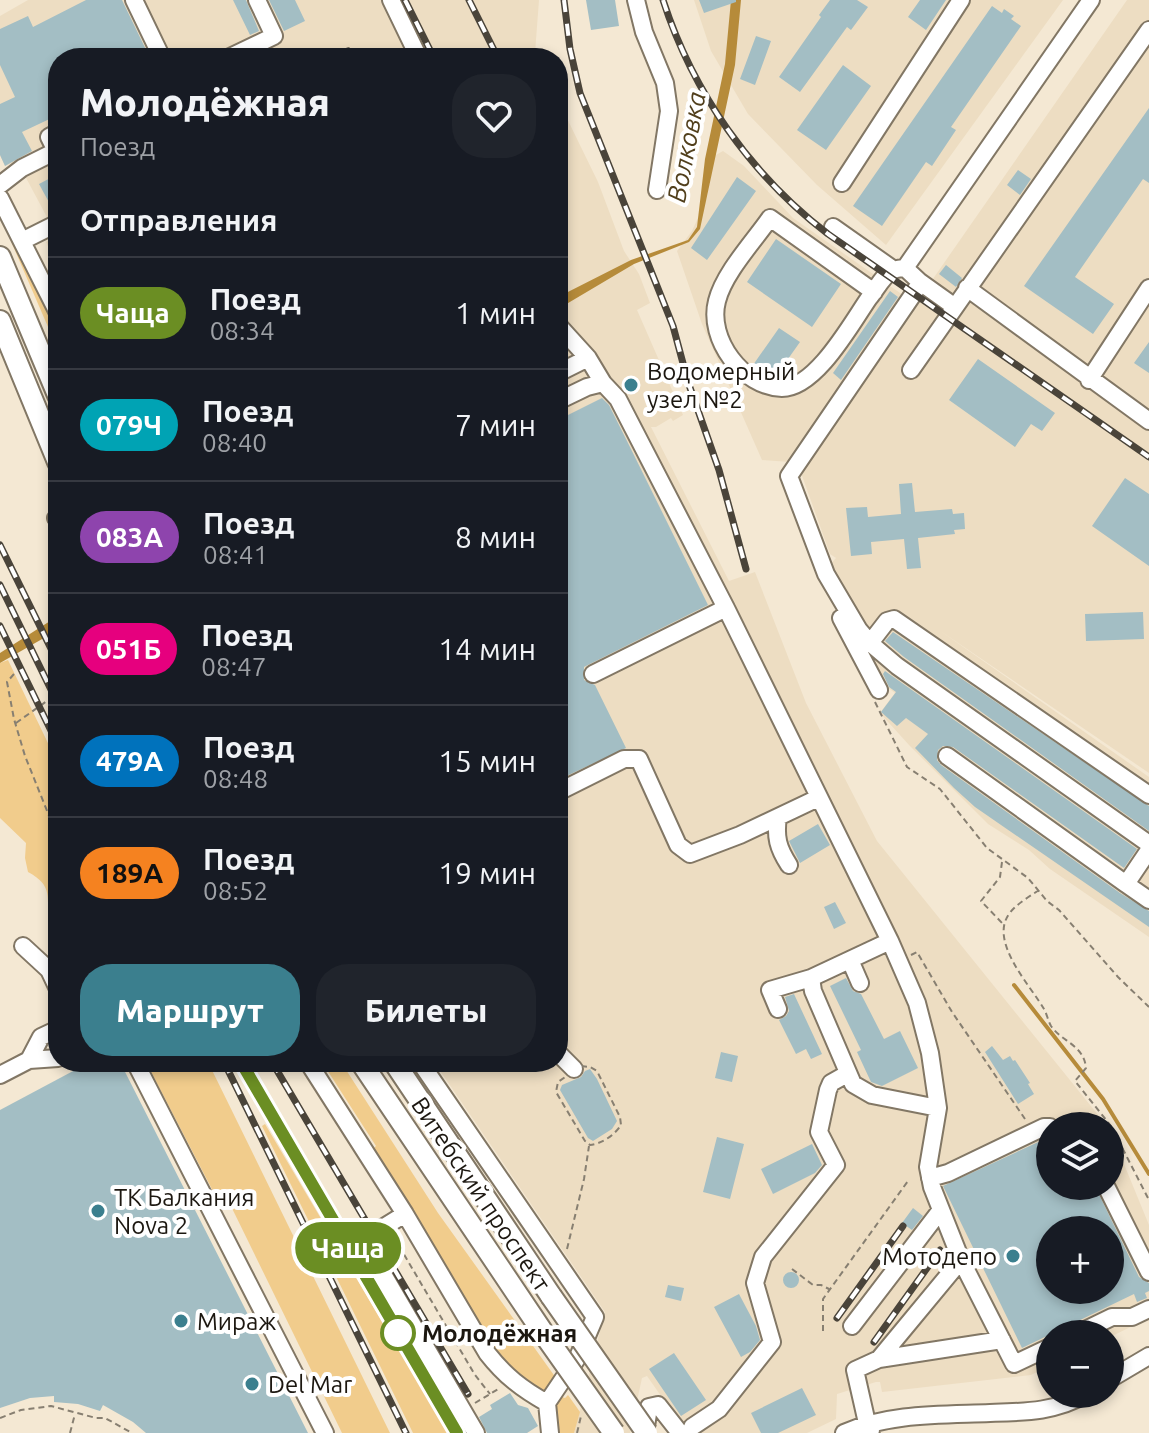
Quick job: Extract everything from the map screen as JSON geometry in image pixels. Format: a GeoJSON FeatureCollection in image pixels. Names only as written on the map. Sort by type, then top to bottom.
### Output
{"type":"FeatureCollection","features":[{"type":"Feature","properties":{"kind":"main road"},"geometry":{"type":"LineString","coordinates":[[0,257],[48,371]]}},
{"type":"Feature","properties":{"kind":"main road"},"geometry":{"type":"LineString","coordinates":[[0,321],[48,438]]}},
{"type":"Feature","properties":{"kind":"main road","name":"Витебский проспект"},"geometry":{"type":"LineString","coordinates":[[368,1072],[614,1433]]}},
{"type":"Feature","properties":{"kind":"main road","name":"Витебский проспект"},"geometry":{"type":"LineString","coordinates":[[401,1072],[646,1433]]}},
{"type":"Feature","properties":{"kind":"street"},"geometry":{"type":"LineString","coordinates":[[134,0],[157,48]]}},
{"type":"Feature","properties":{"kind":"street"},"geometry":{"type":"LineString","coordinates":[[249,48],[274,36],[257,0]]}},
{"type":"Feature","properties":{"kind":"street"},"geometry":{"type":"LineString","coordinates":[[391,0],[414,48]]}},
{"type":"Feature","properties":{"kind":"street"},"geometry":{"type":"LineString","coordinates":[[636,0],[644,32],[665,83],[669,111],[657,190]]}},
{"type":"Feature","properties":{"kind":"street"},"geometry":{"type":"LineString","coordinates":[[842,183],[961,0]]}},
{"type":"Feature","properties":{"kind":"street"},"geometry":{"type":"LineString","coordinates":[[874,292],[770,218],[723,284],[716,303],[717,322],[725,349],[744,375],[760,384],[784,388],[803,383],[835,347],[874,292],[900,269],[1091,0]]}},
{"type":"Feature","properties":{"kind":"street"},"geometry":{"type":"LineString","coordinates":[[911,370],[1149,30]]}},
{"type":"Feature","properties":{"kind":"street"},"geometry":{"type":"LineString","coordinates":[[0,185],[22,168],[48,155]]}},
{"type":"Feature","properties":{"kind":"street"},"geometry":{"type":"LineString","coordinates":[[0,198],[6,226],[22,241],[48,293]]}},
{"type":"Feature","properties":{"kind":"street"},"geometry":{"type":"LineString","coordinates":[[833,227],[955,307]]}},
{"type":"Feature","properties":{"kind":"street"},"geometry":{"type":"LineString","coordinates":[[22,241],[48,228]]}},
{"type":"Feature","properties":{"kind":"street"},"geometry":{"type":"LineString","coordinates":[[920,282],[789,476],[826,574],[870,643],[897,666],[1149,847],[1126,884]]}},
{"type":"Feature","properties":{"kind":"street"},"geometry":{"type":"LineString","coordinates":[[967,288],[1149,421]]}},
{"type":"Feature","properties":{"kind":"street"},"geometry":{"type":"LineString","coordinates":[[1089,380],[1149,288]]}},
{"type":"Feature","properties":{"kind":"street"},"geometry":{"type":"LineString","coordinates":[[568,336],[618,399],[726,608],[899,960],[917,1003],[930,1053],[938,1108],[928,1167],[940,1211],[961,1260],[1014,1364],[1036,1354]]}},
{"type":"Feature","properties":{"kind":"street"},"geometry":{"type":"LineString","coordinates":[[568,368],[588,358]]}},
{"type":"Feature","properties":{"kind":"street"},"geometry":{"type":"LineString","coordinates":[[568,396],[603,383]]}},
{"type":"Feature","properties":{"kind":"street"},"geometry":{"type":"LineString","coordinates":[[840,600],[841,619],[879,690]]}},
{"type":"Feature","properties":{"kind":"street"},"geometry":{"type":"LineString","coordinates":[[593,674],[726,608]]}},
{"type":"Feature","properties":{"kind":"street"},"geometry":{"type":"LineString","coordinates":[[870,643],[887,621],[894,619],[1149,795]]}},
{"type":"Feature","properties":{"kind":"street"},"geometry":{"type":"LineString","coordinates":[[947,756],[1149,900]]}},
{"type":"Feature","properties":{"kind":"street"},"geometry":{"type":"LineString","coordinates":[[568,787],[624,759],[639,759],[678,845],[690,854],[818,798]]}},
{"type":"Feature","properties":{"kind":"street"},"geometry":{"type":"LineString","coordinates":[[778,817],[775,832],[778,849],[789,865]]}},
{"type":"Feature","properties":{"kind":"street"},"geometry":{"type":"LineString","coordinates":[[778,1009],[770,990],[811,978],[890,941]]}},
{"type":"Feature","properties":{"kind":"street"},"geometry":{"type":"LineString","coordinates":[[23,946],[48,969]]}},
{"type":"Feature","properties":{"kind":"street"},"geometry":{"type":"LineString","coordinates":[[850,960],[860,983]]}},
{"type":"Feature","properties":{"kind":"street"},"geometry":{"type":"LineString","coordinates":[[811,978],[816,999],[853,1084],[872,1095],[938,1108]]}},
{"type":"Feature","properties":{"kind":"street"},"geometry":{"type":"LineString","coordinates":[[29,1060],[41,1037],[48,1034]]}},
{"type":"Feature","properties":{"kind":"street"},"geometry":{"type":"LineString","coordinates":[[0,1075],[29,1060],[48,1059]]}},
{"type":"Feature","properties":{"kind":"street"},"geometry":{"type":"LineString","coordinates":[[568,1063],[574,1069]]}},
{"type":"Feature","properties":{"kind":"street"},"geometry":{"type":"LineString","coordinates":[[140,1072],[325,1433]]}},
{"type":"Feature","properties":{"kind":"street"},"geometry":{"type":"LineString","coordinates":[[314,1072],[405,1214],[487,1353],[512,1381],[547,1403]]}},
{"type":"Feature","properties":{"kind":"street"},"geometry":{"type":"LineString","coordinates":[[427,1072],[595,1317],[578,1357],[547,1403],[550,1433]]}},
{"type":"Feature","properties":{"kind":"street"},"geometry":{"type":"LineString","coordinates":[[646,1433],[649,1407],[658,1405],[686,1430],[719,1409],[772,1342],[755,1283],[763,1257],[836,1165],[819,1132],[831,1083],[847,1074]]}},
{"type":"Feature","properties":{"kind":"street"},"geometry":{"type":"LineString","coordinates":[[930,1178],[948,1173],[1036,1132]]}},
{"type":"Feature","properties":{"kind":"street"},"geometry":{"type":"LineString","coordinates":[[1113,1200],[1149,1272]]}},
{"type":"Feature","properties":{"kind":"street"},"geometry":{"type":"LineString","coordinates":[[852,1326],[940,1211]]}},
{"type":"Feature","properties":{"kind":"street"},"geometry":{"type":"LineString","coordinates":[[405,1214],[363,1240],[476,1433]]}},
{"type":"Feature","properties":{"kind":"street"},"geometry":{"type":"LineString","coordinates":[[879,1359],[961,1260]]}},
{"type":"Feature","properties":{"kind":"street"},"geometry":{"type":"LineString","coordinates":[[1106,1320],[1132,1317],[1149,1309]]}},
{"type":"Feature","properties":{"kind":"street"},"geometry":{"type":"LineString","coordinates":[[870,1428],[855,1370],[879,1359],[1002,1340]]}},
{"type":"Feature","properties":{"kind":"street"},"geometry":{"type":"LineString","coordinates":[[1124,1371],[1149,1356]]}},
{"type":"Feature","properties":{"kind":"street"},"geometry":{"type":"LineString","coordinates":[[844,1433],[917,1416],[1039,1412],[1052,1408]]}},
{"type":"Feature","properties":{"kind":"path"},"geometry":{"type":"LineString","coordinates":[[14,674],[7,682],[15,724],[48,813]]}},
{"type":"Feature","properties":{"kind":"path"},"geometry":{"type":"LineString","coordinates":[[879,690],[875,704],[898,743],[907,767],[940,789],[987,848],[1028,878],[1149,1007]]}},
{"type":"Feature","properties":{"kind":"path"},"geometry":{"type":"LineString","coordinates":[[15,724],[48,700]]}},
{"type":"Feature","properties":{"kind":"path"},"geometry":{"type":"LineString","coordinates":[[1002,861],[1000,877],[981,901],[1005,926]]}},
{"type":"Feature","properties":{"kind":"path"},"geometry":{"type":"LineString","coordinates":[[1039,890],[1010,913],[1005,926],[1005,946],[1019,973],[1046,1011],[1051,1027],[1080,1052],[1086,1068],[1075,1081],[1111,1126],[1149,1200]]}},
{"type":"Feature","properties":{"kind":"path"},"geometry":{"type":"LineString","coordinates":[[899,960],[917,952],[952,1012],[1033,1133]]}},
{"type":"Feature","properties":{"kind":"path"},"geometry":{"type":"LineString","coordinates":[[566,1250],[590,1145],[556,1092],[558,1082],[581,1066],[597,1071],[621,1125],[618,1131],[596,1145],[590,1145]]}},
{"type":"Feature","properties":{"kind":"path"},"geometry":{"type":"LineString","coordinates":[[823,1331],[823,1299],[908,1181]]}},
{"type":"Feature","properties":{"kind":"path"},"geometry":{"type":"LineString","coordinates":[[399,1246],[475,1375],[490,1394]]}},
{"type":"Feature","properties":{"kind":"path"},"geometry":{"type":"LineString","coordinates":[[792,1269],[813,1285],[830,1290]]}},
{"type":"Feature","properties":{"kind":"path"},"geometry":{"type":"LineString","coordinates":[[463,1411],[512,1381]]}},
{"type":"Feature","properties":{"kind":"path"},"geometry":{"type":"LineString","coordinates":[[0,1418],[36,1407],[51,1406],[105,1418],[132,1433]]}},
{"type":"Feature","properties":{"kind":"path"},"geometry":{"type":"LineString","coordinates":[[70,1433],[76,1413]]}},
{"type":"Feature","properties":{"kind":"shaded area"},"geometry":{"type":"Polygon","coordinates":[[[28,0],[539,0],[535,48],[48,48],[48,219],[17,161],[5,166],[0,155],[0,16],[28,0]]]}},
{"type":"Feature","properties":{"kind":"shaded area"},"geometry":{"type":"Polygon","coordinates":[[[694,0],[1063,0],[886,245],[817,185],[748,114],[711,51],[694,0]]]}},
{"type":"Feature","properties":{"kind":"shaded area"},"geometry":{"type":"Polygon","coordinates":[[[731,0],[741,0],[735,65],[700,229],[689,242],[634,264],[568,303],[568,292],[631,260],[688,240],[697,227],[705,159],[725,64],[731,0]]]}},
{"type":"Feature","properties":{"kind":"shaded area"},"geometry":{"type":"Polygon","coordinates":[[[1127,0],[1149,0],[1149,773],[939,630],[1149,777],[1149,937],[988,824],[880,713],[895,693],[879,681],[827,568],[836,558],[830,554],[800,470],[1127,0]]]}},
{"type":"Feature","properties":{"kind":"shaded area"},"geometry":{"type":"Polygon","coordinates":[[[568,120],[598,182],[624,251],[639,274],[650,303],[637,310],[683,415],[651,427],[729,581],[755,572],[806,703],[877,841],[1096,1112],[1036,1112],[1036,1200],[1124,1200],[1124,1164],[1149,1225],[1149,1318],[1124,1330],[1124,1320],[1036,1320],[1036,1372],[1031,1375],[882,1392],[880,1382],[876,1382],[837,1394],[836,1419],[807,1433],[687,1433],[647,1376],[642,1378],[630,1433],[574,1433],[605,1312],[441,1072],[568,1072],[568,120]]]}},
{"type":"Feature","properties":{"kind":"shaded area"},"geometry":{"type":"Polygon","coordinates":[[[723,151],[744,166],[793,218],[903,295],[790,462],[762,460],[702,324],[677,251],[692,231],[707,198],[714,156],[723,151]]]}},
{"type":"Feature","properties":{"kind":"shaded area"},"geometry":{"type":"Polygon","coordinates":[[[15,235],[48,306],[48,327],[10,239],[15,235]]]}},
{"type":"Feature","properties":{"kind":"shaded area"},"geometry":{"type":"Polygon","coordinates":[[[48,622],[48,636],[0,663],[0,653],[48,622]]]}},
{"type":"Feature","properties":{"kind":"shaded area"},"geometry":{"type":"Polygon","coordinates":[[[8,660],[48,743],[48,899],[42,882],[28,872],[26,843],[0,818],[0,663],[8,660]]]}},
{"type":"Feature","properties":{"kind":"shaded area"},"geometry":{"type":"Polygon","coordinates":[[[151,1072],[213,1072],[390,1433],[342,1433],[225,1194],[217,1199],[151,1072]]]}},
{"type":"Feature","properties":{"kind":"shaded area"},"geometry":{"type":"Polygon","coordinates":[[[328,1072],[347,1072],[438,1213],[556,1378],[544,1390],[537,1391],[500,1361],[373,1149],[376,1146],[328,1072]]]}},
{"type":"Feature","properties":{"kind":"shaded area"},"geometry":{"type":"Polygon","coordinates":[[[265,1124],[448,1433],[413,1433],[262,1126],[265,1124]]]}},
{"type":"Feature","properties":{"kind":"shaded area"},"geometry":{"type":"Polygon","coordinates":[[[568,1395],[580,1412],[574,1433],[556,1433],[559,1396],[565,1398],[568,1395]]]}},
{"type":"Feature","properties":{"kind":"building"},"geometry":{"type":"Polygon","coordinates":[[[86,0],[122,0],[145,48],[48,48],[48,120],[22,132],[32,151],[5,166],[0,155],[0,104],[15,97],[0,65],[0,29],[28,16],[33,27],[86,0]]]}},
{"type":"Feature","properties":{"kind":"building"},"geometry":{"type":"Polygon","coordinates":[[[233,0],[246,0],[259,31],[250,35],[233,0]]]}},
{"type":"Feature","properties":{"kind":"building"},"geometry":{"type":"Polygon","coordinates":[[[269,0],[295,0],[305,21],[284,31],[269,0]]]}},
{"type":"Feature","properties":{"kind":"building"},"geometry":{"type":"Polygon","coordinates":[[[586,0],[615,0],[619,26],[591,30],[586,0]]]}},
{"type":"Feature","properties":{"kind":"building"},"geometry":{"type":"Polygon","coordinates":[[[699,0],[736,0],[736,2],[704,13],[699,0]]]}},
{"type":"Feature","properties":{"kind":"building"},"geometry":{"type":"Polygon","coordinates":[[[830,0],[857,0],[868,7],[851,30],[847,27],[800,92],[779,77],[830,0]]]}},
{"type":"Feature","properties":{"kind":"building"},"geometry":{"type":"Polygon","coordinates":[[[920,0],[946,0],[926,30],[908,17],[920,0]]]}},
{"type":"Feature","properties":{"kind":"building"},"geometry":{"type":"Polygon","coordinates":[[[992,6],[1002,13],[1004,9],[1021,26],[951,127],[956,130],[932,166],[926,162],[882,226],[853,206],[992,6]]]}},
{"type":"Feature","properties":{"kind":"building"},"geometry":{"type":"Polygon","coordinates":[[[756,36],[771,41],[755,85],[740,79],[756,36]]]}},
{"type":"Feature","properties":{"kind":"building"},"geometry":{"type":"Polygon","coordinates":[[[843,65],[871,86],[826,150],[797,130],[843,65]]]}},
{"type":"Feature","properties":{"kind":"building"},"geometry":{"type":"Polygon","coordinates":[[[1149,108],[1149,183],[1143,179],[1075,277],[1114,304],[1093,334],[1024,286],[1149,108]]]}},
{"type":"Feature","properties":{"kind":"building"},"geometry":{"type":"Polygon","coordinates":[[[1018,170],[1031,179],[1020,195],[1007,185],[1018,170]]]}},
{"type":"Feature","properties":{"kind":"building"},"geometry":{"type":"Polygon","coordinates":[[[737,177],[756,191],[707,260],[691,248],[737,177]]]}},
{"type":"Feature","properties":{"kind":"building"},"geometry":{"type":"Polygon","coordinates":[[[48,179],[48,200],[39,184],[48,179]]]}},
{"type":"Feature","properties":{"kind":"building"},"geometry":{"type":"Polygon","coordinates":[[[776,239],[841,284],[812,327],[747,282],[776,239]]]}},
{"type":"Feature","properties":{"kind":"building"},"geometry":{"type":"Polygon","coordinates":[[[946,265],[962,278],[956,287],[939,274],[946,265]]]}},
{"type":"Feature","properties":{"kind":"building"},"geometry":{"type":"Polygon","coordinates":[[[890,291],[898,297],[841,380],[833,373],[890,291]]]}},
{"type":"Feature","properties":{"kind":"building"},"geometry":{"type":"Polygon","coordinates":[[[779,328],[800,342],[776,376],[753,365],[779,328]]]}},
{"type":"Feature","properties":{"kind":"building"},"geometry":{"type":"Polygon","coordinates":[[[1149,342],[1149,373],[1134,363],[1149,342]]]}},
{"type":"Feature","properties":{"kind":"building"},"geometry":{"type":"Polygon","coordinates":[[[978,359],[1055,413],[1042,431],[1031,424],[1015,447],[949,400],[978,359]]]}},
{"type":"Feature","properties":{"kind":"building"},"geometry":{"type":"Polygon","coordinates":[[[602,398],[609,405],[708,605],[584,667],[584,680],[595,685],[626,748],[568,775],[568,415],[602,398]]]}},
{"type":"Feature","properties":{"kind":"building"},"geometry":{"type":"Polygon","coordinates":[[[1125,478],[1149,494],[1149,566],[1092,526],[1125,478]]]}},
{"type":"Feature","properties":{"kind":"building"},"geometry":{"type":"Polygon","coordinates":[[[912,483],[915,512],[952,509],[953,514],[964,513],[965,529],[954,530],[955,534],[918,538],[921,568],[907,569],[904,539],[871,542],[872,554],[851,556],[846,508],[867,507],[868,517],[901,514],[899,484],[912,483]]]}},
{"type":"Feature","properties":{"kind":"building"},"geometry":{"type":"Polygon","coordinates":[[[1143,612],[1144,639],[1086,641],[1085,614],[1143,612]]]}},
{"type":"Feature","properties":{"kind":"building"},"geometry":{"type":"Polygon","coordinates":[[[893,632],[1149,806],[1149,831],[904,657],[885,641],[893,632]]]}},
{"type":"Feature","properties":{"kind":"building"},"geometry":{"type":"Polygon","coordinates":[[[885,671],[1137,849],[1124,868],[953,747],[943,746],[938,750],[937,760],[941,765],[1149,911],[1149,927],[975,807],[954,788],[915,748],[928,734],[906,718],[897,726],[881,712],[896,692],[889,687],[883,674],[885,671]]]}},
{"type":"Feature","properties":{"kind":"building"},"geometry":{"type":"Polygon","coordinates":[[[818,824],[830,845],[800,863],[789,841],[818,824]]]}},
{"type":"Feature","properties":{"kind":"building"},"geometry":{"type":"Polygon","coordinates":[[[835,902],[846,923],[834,929],[824,907],[835,902]]]}},
{"type":"Feature","properties":{"kind":"building"},"geometry":{"type":"Polygon","coordinates":[[[846,978],[853,991],[861,994],[884,1039],[900,1031],[918,1068],[882,1086],[871,1082],[857,1052],[861,1050],[830,986],[846,978]]]}},
{"type":"Feature","properties":{"kind":"building"},"geometry":{"type":"Polygon","coordinates":[[[794,994],[822,1054],[811,1059],[806,1049],[796,1054],[779,1020],[789,1011],[785,997],[794,994]]]}},
{"type":"Feature","properties":{"kind":"building"},"geometry":{"type":"Polygon","coordinates":[[[992,1046],[1003,1060],[1010,1056],[1015,1060],[1034,1094],[1018,1104],[985,1052],[992,1046]]]}},
{"type":"Feature","properties":{"kind":"building"},"geometry":{"type":"Polygon","coordinates":[[[721,1052],[738,1056],[732,1082],[715,1078],[721,1052]]]}},
{"type":"Feature","properties":{"kind":"building"},"geometry":{"type":"Polygon","coordinates":[[[590,1069],[617,1121],[612,1129],[593,1141],[588,1138],[560,1090],[562,1085],[581,1077],[590,1069]]]}},
{"type":"Feature","properties":{"kind":"building","name":"ТК Балкания Nova 2"},"geometry":{"type":"Polygon","coordinates":[[[71,1072],[125,1072],[308,1433],[146,1433],[103,1405],[100,1411],[78,1404],[54,1402],[54,1396],[30,1398],[0,1408],[0,1110],[71,1072]]]}},
{"type":"Feature","properties":{"kind":"building"},"geometry":{"type":"Polygon","coordinates":[[[717,1137],[744,1144],[730,1199],[703,1192],[717,1137]]]}},
{"type":"Feature","properties":{"kind":"building","name":"Мотодепо"},"geometry":{"type":"Polygon","coordinates":[[[1036,1143],[1036,1200],[1102,1200],[1110,1216],[1036,1216],[1036,1304],[1113,1304],[1080,1320],[1036,1320],[1036,1341],[1022,1348],[943,1186],[1036,1143]]]}},
{"type":"Feature","properties":{"kind":"building"},"geometry":{"type":"Polygon","coordinates":[[[812,1144],[822,1165],[815,1173],[773,1194],[761,1169],[812,1144]]]}},
{"type":"Feature","properties":{"kind":"building"},"geometry":{"type":"Polygon","coordinates":[[[913,1208],[923,1216],[912,1230],[902,1223],[913,1208]]]}},
{"type":"Feature","properties":{"kind":"building","name":"Мотодепо"},"geometry":{"type":"Polygon","coordinates":[[[1124,1246],[1139,1277],[1149,1283],[1149,1291],[1145,1293],[1147,1298],[1137,1302],[1134,1294],[1124,1299],[1124,1246]]]}},
{"type":"Feature","properties":{"kind":"building"},"geometry":{"type":"Polygon","coordinates":[[[788,1272],[794,1272],[799,1280],[797,1286],[788,1288],[783,1283],[783,1277],[788,1272]]]}},
{"type":"Feature","properties":{"kind":"building"},"geometry":{"type":"Polygon","coordinates":[[[668,1285],[684,1288],[681,1301],[665,1297],[668,1285]]]}},
{"type":"Feature","properties":{"kind":"building"},"geometry":{"type":"Polygon","coordinates":[[[739,1294],[760,1340],[741,1357],[714,1307],[739,1294]]]}},
{"type":"Feature","properties":{"kind":"building"},"geometry":{"type":"Polygon","coordinates":[[[674,1353],[706,1400],[681,1416],[649,1369],[674,1353]]]}},
{"type":"Feature","properties":{"kind":"building"},"geometry":{"type":"Polygon","coordinates":[[[802,1388],[816,1415],[778,1433],[761,1433],[751,1413],[802,1388]]]}},
{"type":"Feature","properties":{"kind":"building"},"geometry":{"type":"Polygon","coordinates":[[[510,1393],[518,1405],[528,1408],[538,1426],[527,1433],[487,1433],[479,1417],[492,1409],[490,1405],[510,1393]]]}},
{"type":"Feature","properties":{"kind":"waterway"},"geometry":{"type":"LineString","coordinates":[[1014,985],[1103,1099],[1149,1174]]}},
{"type":"Feature","properties":{"kind":"railway"},"geometry":{"type":"LineString","coordinates":[[405,0],[429,48]]}},
{"type":"Feature","properties":{"kind":"railway"},"geometry":{"type":"LineString","coordinates":[[469,0],[493,48]]}},
{"type":"Feature","properties":{"kind":"railway"},"geometry":{"type":"LineString","coordinates":[[564,0],[580,93],[673,326],[688,382],[719,470],[746,569]]}},
{"type":"Feature","properties":{"kind":"railway"},"geometry":{"type":"LineString","coordinates":[[663,0],[691,68],[728,130],[750,159],[800,211],[828,234],[1149,457]]}},
{"type":"Feature","properties":{"kind":"railway"},"geometry":{"type":"LineString","coordinates":[[0,545],[48,643]]}},
{"type":"Feature","properties":{"kind":"railway"},"geometry":{"type":"LineString","coordinates":[[0,585],[48,683]]}},
{"type":"Feature","properties":{"kind":"railway"},"geometry":{"type":"LineString","coordinates":[[0,626],[48,724]]}},
{"type":"Feature","properties":{"kind":"railway"},"geometry":{"type":"LineString","coordinates":[[229,1072],[406,1433]]}},
{"type":"Feature","properties":{"kind":"railway"},"geometry":{"type":"LineString","coordinates":[[247,1072],[457,1433]]}},
{"type":"Feature","properties":{"kind":"railway"},"geometry":{"type":"LineString","coordinates":[[278,1072],[468,1394]]}},
{"type":"Feature","properties":{"kind":"railway"},"geometry":{"type":"LineString","coordinates":[[837,1318],[903,1226]]}},
{"type":"Feature","properties":{"kind":"railway"},"geometry":{"type":"LineString","coordinates":[[874,1342],[940,1250]]}},
{"type":"Feature","properties":{"kind":"train","name":"Чаща"},"geometry":{"type":"LineString","coordinates":[[247,1072],[457,1433]]}},
{"type":"Feature","properties":{"kind":"place","name":"Водомерный узел №2"},"geometry":{"type":"Point","coordinates":[631,385]}},
{"type":"Feature","properties":{"kind":"place","name":"ТК Балкания Nova 2"},"geometry":{"type":"Point","coordinates":[98,1211]}},
{"type":"Feature","properties":{"kind":"place","name":"Мотодепо"},"geometry":{"type":"Point","coordinates":[1013,1256]}},
{"type":"Feature","properties":{"kind":"place","name":"Мираж"},"geometry":{"type":"Point","coordinates":[181,1321]}},
{"type":"Feature","properties":{"kind":"place","name":"Молодёжная"},"geometry":{"type":"Point","coordinates":[398,1333]}},
{"type":"Feature","properties":{"kind":"place","name":"Del Mar"},"geometry":{"type":"Point","coordinates":[252,1384]}},
{"type":"Feature","properties":{"kind":"water label","name":"Волковка"},"geometry":{"type":"Point","coordinates":[686,147]}}]}
